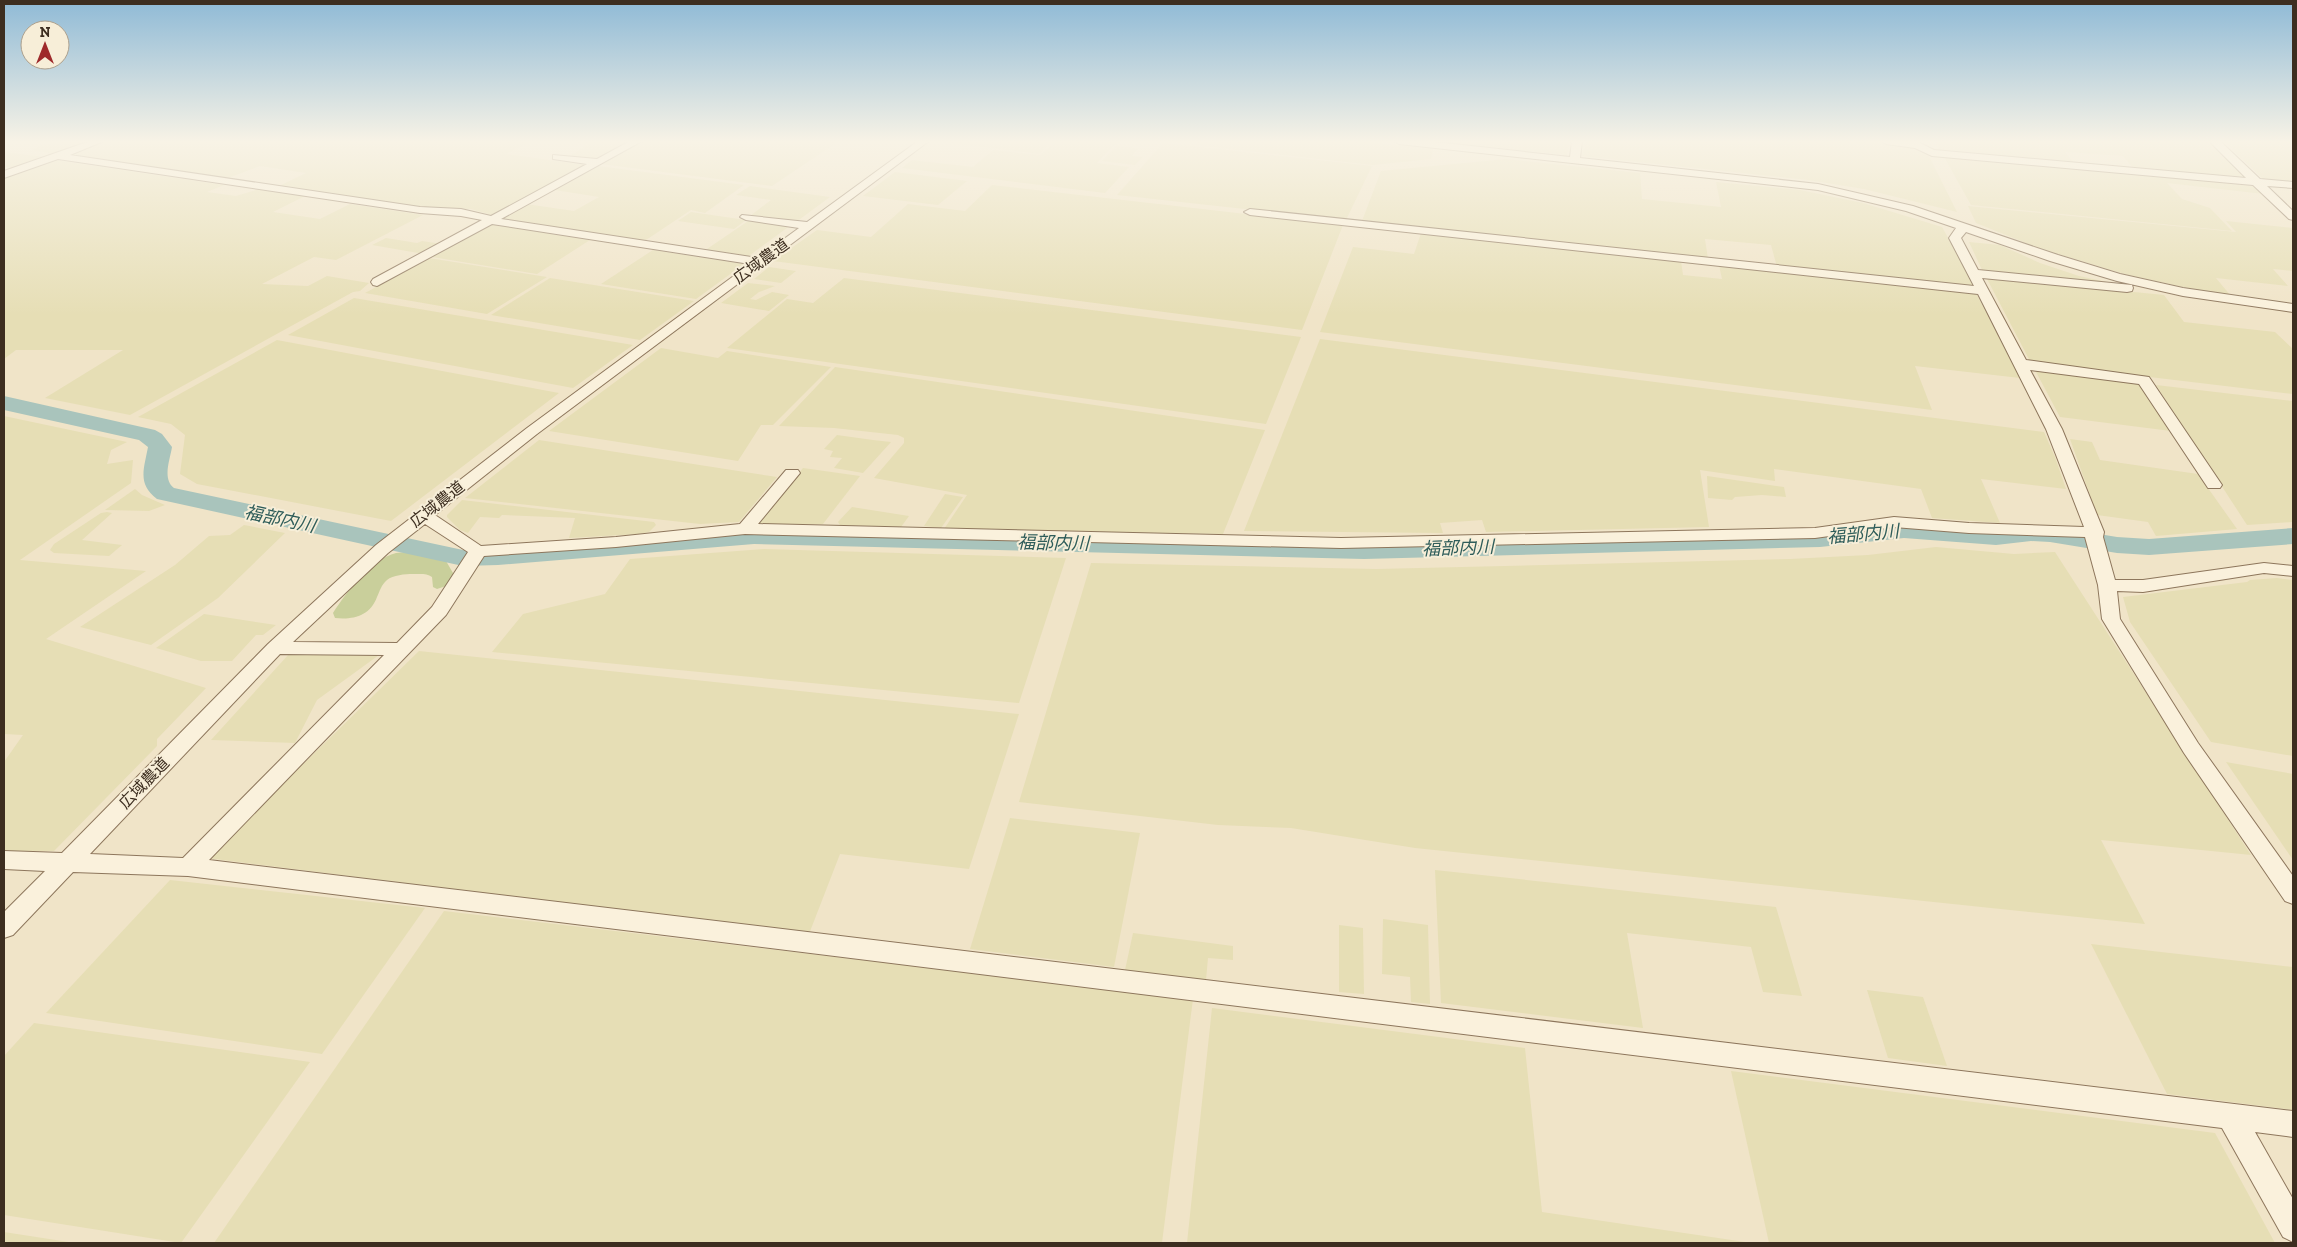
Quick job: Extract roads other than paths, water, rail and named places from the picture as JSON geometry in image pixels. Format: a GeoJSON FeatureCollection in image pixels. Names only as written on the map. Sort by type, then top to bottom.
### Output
{"type":"FeatureCollection","features":[{"type":"Feature","properties":{"kind":"street"},"geometry":{"type":"LineString","coordinates":[[347,199],[420,210],[467,212],[493,219],[500,223],[760,262]]}},
{"type":"Feature","properties":{"kind":"street"},"geometry":{"type":"LineString","coordinates":[[377,282],[529,199]]}},
{"type":"Feature","properties":{"kind":"street","name":"広域農道"},"geometry":{"type":"LineString","coordinates":[[4,928],[275,648],[389,543],[845,199]]}},
{"type":"Feature","properties":{"kind":"street"},"geometry":{"type":"LineString","coordinates":[[1871,199],[1909,208],[2072,264],[2145,284],[2201,295],[2293,308]]}},
{"type":"Feature","properties":{"kind":"street"},"geometry":{"type":"LineString","coordinates":[[2275,199],[2293,217]]}},
{"type":"Feature","properties":{"kind":"street"},"geometry":{"type":"LineString","coordinates":[[1250,212],[1983,291]]}},
{"type":"Feature","properties":{"kind":"street"},"geometry":{"type":"LineString","coordinates":[[746,217],[809,226]]}},
{"type":"Feature","properties":{"kind":"street"},"geometry":{"type":"LineString","coordinates":[[1966,227],[1956,234],[1955,238],[2054,429],[2095,539],[2107,585],[2111,619],[2191,748],[2293,894]]}},
{"type":"Feature","properties":{"kind":"street"},"geometry":{"type":"LineString","coordinates":[[1974,273],[2124,288],[2145,284]]}},
{"type":"Feature","properties":{"kind":"street"},"geometry":{"type":"LineString","coordinates":[[2020,364],[2144,380],[2214,485]]}},
{"type":"Feature","properties":{"kind":"street"},"geometry":{"type":"LineString","coordinates":[[745,528],[792,473]]}},
{"type":"Feature","properties":{"kind":"street"},"geometry":{"type":"LineString","coordinates":[[423,516],[475,555],[745,528],[1341,543],[1815,532],[1894,522],[2095,539]]}},
{"type":"Feature","properties":{"kind":"street"},"geometry":{"type":"LineString","coordinates":[[188,867],[439,611],[475,555]]}},
{"type":"Feature","properties":{"kind":"street"},"geometry":{"type":"LineString","coordinates":[[2107,585],[2143,586],[2264,568],[2293,571]]}},
{"type":"Feature","properties":{"kind":"street"},"geometry":{"type":"LineString","coordinates":[[275,648],[402,649]]}},
{"type":"Feature","properties":{"kind":"street"},"geometry":{"type":"LineString","coordinates":[[4,860],[188,867],[2293,1124]]}},
{"type":"Feature","properties":{"kind":"street"},"geometry":{"type":"LineString","coordinates":[[2230,1116],[2293,1227]]}},
{"type":"Feature","properties":{"kind":"waterway","name":"福部内川"},"geometry":{"type":"LineString","coordinates":[[4,403],[147,435],[154,439],[160,447],[155,477],[158,488],[166,494],[463,558],[609,548]]}},
{"type":"Feature","properties":{"kind":"waterway","name":"福部内川"},"geometry":{"type":"LineString","coordinates":[[622,547],[754,536],[1364,551],[1820,539],[1904,530],[1996,537],[2031,533],[2050,534],[2117,545],[2149,547],[2293,536]]}}]}
